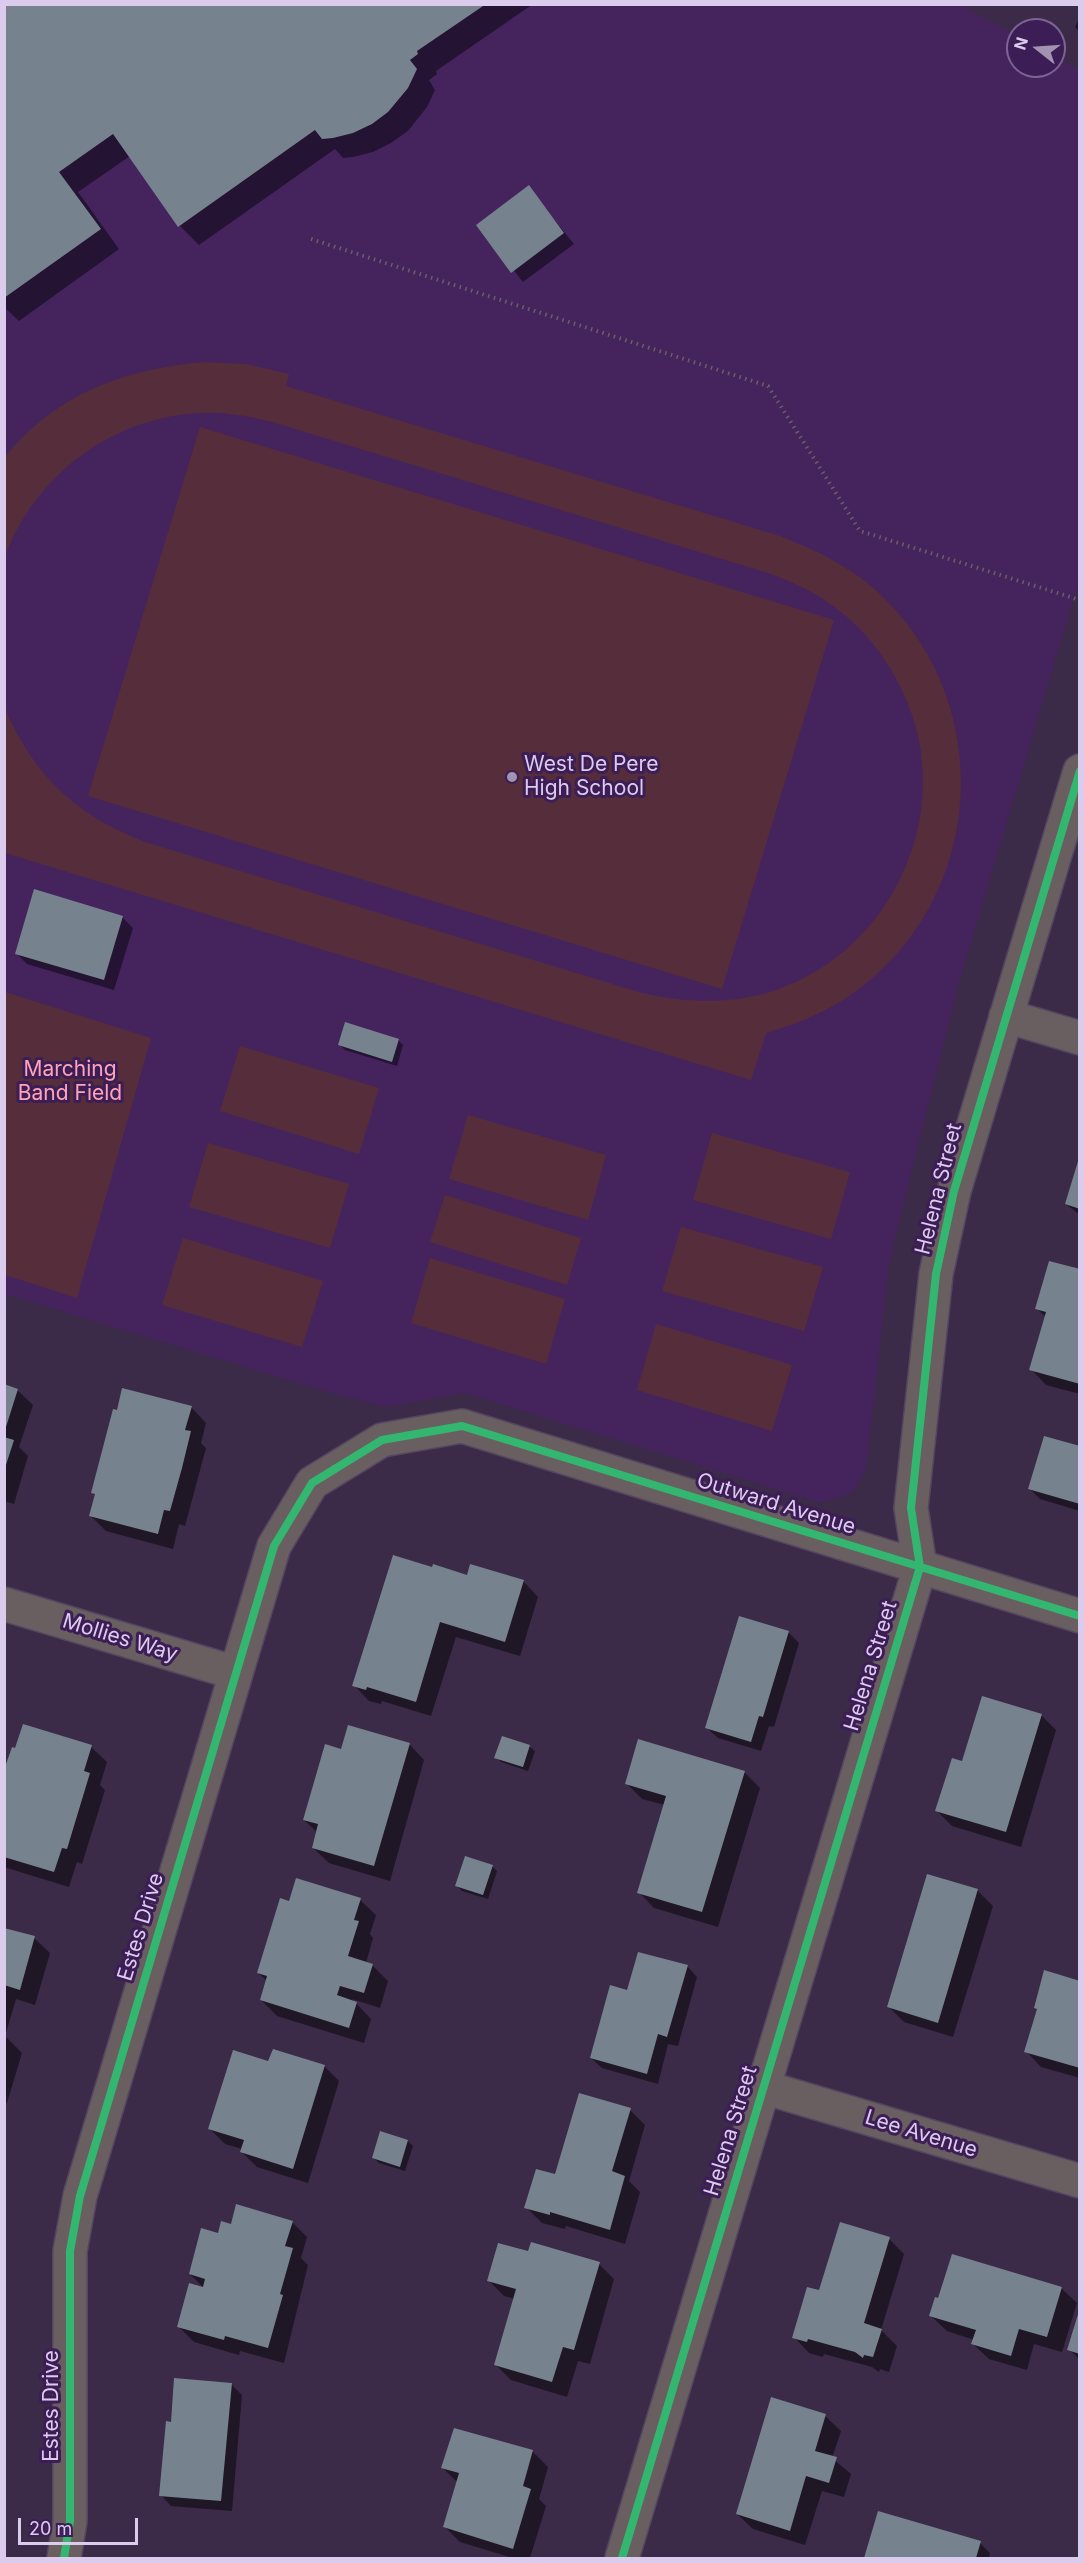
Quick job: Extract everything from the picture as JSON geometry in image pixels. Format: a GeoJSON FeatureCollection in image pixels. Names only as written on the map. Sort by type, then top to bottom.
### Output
{"type":"FeatureCollection","features":[{"type":"Feature","properties":{"kind":"street","name":"Helena Street"},"geometry":{"type":"LineString","coordinates":[[622,2559],[920,1567],[911,1508],[936,1274],[954,1191],[1080,771]]}},
{"type":"Feature","properties":{"kind":"street"},"geometry":{"type":"LineString","coordinates":[[1006,1016],[1080,1038]]}},
{"type":"Feature","properties":{"kind":"street","name":"Outward Avenue"},"geometry":{"type":"LineString","coordinates":[[462,1426],[1080,1616]]}},
{"type":"Feature","properties":{"kind":"street","name":"Estes Drive"},"geometry":{"type":"LineString","coordinates":[[64,2559],[70,2521],[70,2251],[80,2196],[274,1546],[312,1483],[382,1440],[462,1426]]}},
{"type":"Feature","properties":{"kind":"street","name":"Mollies Way"},"geometry":{"type":"LineString","coordinates":[[4,1604],[236,1673]]}},
{"type":"Feature","properties":{"kind":"street","name":"Lee Avenue"},"geometry":{"type":"LineString","coordinates":[[763,2087],[1080,2181]]}},
{"type":"Feature","properties":{"kind":"path"},"geometry":{"type":"LineString","coordinates":[[311,239],[768,386],[860,531],[1080,600]]}},
{"type":"Feature","properties":{"kind":"shaded area","name":"West De Pere High School"},"geometry":{"type":"Polygon","coordinates":[[[4,5],[963,5],[1006,30],[1006,78],[1066,78],[1066,63],[1079,70],[1079,580],[961,975],[917,1148],[889,1264],[866,1468],[852,1493],[821,1503],[465,1393],[386,1407],[331,1393],[5,1294],[4,5]]]}},
{"type":"Feature","properties":{"kind":"green space"},"geometry":{"type":"Polygon","coordinates":[[[204,362],[246,364],[289,374],[286,386],[780,536],[835,561],[872,587],[884,598],[920,642],[945,692],[958,744],[960,798],[952,852],[932,902],[901,948],[860,988],[838,1003],[791,1025],[766,1033],[751,1080],[5,853],[5,709],[30,755],[60,791],[78,806],[120,831],[145,842],[642,993],[676,999],[709,1001],[743,998],[776,990],[818,971],[853,943],[882,910],[904,871],[918,829],[923,785],[919,740],[899,683],[874,645],[853,622],[815,594],[768,573],[272,422],[213,413],[171,416],[140,425],[110,438],[82,455],[58,475],[36,500],[19,527],[5,557],[5,457],[25,435],[47,416],[94,388],[146,371],[204,362]]]}},
{"type":"Feature","properties":{"kind":"green space"},"geometry":{"type":"Polygon","coordinates":[[[200,427],[834,620],[722,989],[88,796],[200,427]]]}},
{"type":"Feature","properties":{"kind":"green space","name":"Marching Band Field"},"geometry":{"type":"Polygon","coordinates":[[[5,992],[151,1038],[77,1298],[5,1275],[5,992]]]}},
{"type":"Feature","properties":{"kind":"green space"},"geometry":{"type":"Polygon","coordinates":[[[240,1046],[379,1088],[359,1154],[220,1111],[240,1046]]]}},
{"type":"Feature","properties":{"kind":"green space"},"geometry":{"type":"Polygon","coordinates":[[[468,1115],[606,1155],[588,1220],[449,1179],[468,1115]]]}},
{"type":"Feature","properties":{"kind":"green space"},"geometry":{"type":"Polygon","coordinates":[[[712,1133],[850,1172],[831,1239],[693,1200],[712,1133]]]}},
{"type":"Feature","properties":{"kind":"green space"},"geometry":{"type":"Polygon","coordinates":[[[208,1143],[349,1184],[330,1248],[189,1207],[208,1143]]]}},
{"type":"Feature","properties":{"kind":"green space"},"geometry":{"type":"Polygon","coordinates":[[[445,1195],[581,1238],[567,1285],[430,1242],[445,1195]]]}},
{"type":"Feature","properties":{"kind":"green space"},"geometry":{"type":"Polygon","coordinates":[[[681,1227],[823,1267],[804,1331],[662,1291],[681,1227]]]}},
{"type":"Feature","properties":{"kind":"green space"},"geometry":{"type":"Polygon","coordinates":[[[183,1238],[323,1281],[302,1347],[162,1305],[183,1238]]]}},
{"type":"Feature","properties":{"kind":"green space"},"geometry":{"type":"Polygon","coordinates":[[[430,1258],[565,1299],[546,1364],[411,1323],[430,1258]]]}},
{"type":"Feature","properties":{"kind":"green space"},"geometry":{"type":"Polygon","coordinates":[[[656,1324],[792,1365],[772,1431],[637,1390],[656,1324]]]}},
{"type":"Feature","properties":{"kind":"building"},"geometry":{"type":"Polygon","coordinates":[[[4,4],[486,4],[417,51],[418,54],[410,60],[417,69],[408,88],[388,112],[372,124],[353,133],[333,138],[322,139],[315,130],[178,227],[113,134],[59,172],[101,229],[4,298],[4,4]]]}},
{"type":"Feature","properties":{"kind":"building"},"geometry":{"type":"Polygon","coordinates":[[[529,185],[564,233],[511,273],[476,225],[529,185]]]}},
{"type":"Feature","properties":{"kind":"building"},"geometry":{"type":"Polygon","coordinates":[[[34,889],[123,916],[104,980],[15,954],[34,889]]]}},
{"type":"Feature","properties":{"kind":"building"},"geometry":{"type":"Polygon","coordinates":[[[345,1022],[399,1039],[392,1062],[338,1045],[345,1022]]]}},
{"type":"Feature","properties":{"kind":"building"},"geometry":{"type":"Polygon","coordinates":[[[1080,1158],[1080,1209],[1065,1204],[1080,1158]]]}},
{"type":"Feature","properties":{"kind":"building"},"geometry":{"type":"Polygon","coordinates":[[[1049,1261],[1080,1269],[1080,1384],[1029,1370],[1046,1312],[1035,1309],[1049,1261]]]}},
{"type":"Feature","properties":{"kind":"building"},"geometry":{"type":"Polygon","coordinates":[[[4,1384],[18,1389],[5,1430],[4,1430],[4,1384]]]}},
{"type":"Feature","properties":{"kind":"building"},"geometry":{"type":"Polygon","coordinates":[[[122,1388],[192,1406],[185,1430],[191,1431],[182,1468],[170,1511],[164,1510],[158,1534],[89,1516],[95,1494],[91,1493],[113,1409],[117,1410],[122,1388]]]}},
{"type":"Feature","properties":{"kind":"building"},"geometry":{"type":"Polygon","coordinates":[[[1044,1436],[1080,1446],[1080,1504],[1028,1489],[1044,1436]]]}},
{"type":"Feature","properties":{"kind":"building"},"geometry":{"type":"Polygon","coordinates":[[[4,1437],[14,1440],[5,1468],[4,1468],[4,1437]]]}},
{"type":"Feature","properties":{"kind":"building"},"geometry":{"type":"Polygon","coordinates":[[[393,1555],[467,1575],[470,1564],[524,1580],[505,1642],[440,1622],[416,1702],[367,1687],[366,1690],[352,1686],[393,1555]]]}},
{"type":"Feature","properties":{"kind":"building"},"geometry":{"type":"Polygon","coordinates":[[[739,1616],[789,1631],[763,1717],[759,1716],[751,1742],[705,1728],[739,1616]]]}},
{"type":"Feature","properties":{"kind":"building"},"geometry":{"type":"Polygon","coordinates":[[[982,1696],[1042,1714],[1006,1832],[935,1811],[952,1758],[962,1761],[982,1696]]]}},
{"type":"Feature","properties":{"kind":"building"},"geometry":{"type":"Polygon","coordinates":[[[23,1724],[92,1745],[84,1771],[90,1773],[67,1849],[62,1848],[54,1872],[4,1857],[4,1770],[23,1724]]]}},
{"type":"Feature","properties":{"kind":"building"},"geometry":{"type":"Polygon","coordinates":[[[348,1725],[410,1743],[374,1866],[312,1848],[318,1824],[303,1820],[325,1744],[341,1749],[348,1725]]]}},
{"type":"Feature","properties":{"kind":"building"},"geometry":{"type":"Polygon","coordinates":[[[502,1736],[530,1745],[523,1767],[494,1758],[502,1736]]]}},
{"type":"Feature","properties":{"kind":"building"},"geometry":{"type":"Polygon","coordinates":[[[638,1739],[745,1771],[702,1912],[637,1893],[666,1796],[625,1784],[638,1739]]]}},
{"type":"Feature","properties":{"kind":"building"},"geometry":{"type":"Polygon","coordinates":[[[465,1856],[493,1865],[483,1895],[455,1886],[465,1856]]]}},
{"type":"Feature","properties":{"kind":"building"},"geometry":{"type":"Polygon","coordinates":[[[927,1874],[978,1889],[938,2023],[887,2007],[927,1874]]]}},
{"type":"Feature","properties":{"kind":"building"},"geometry":{"type":"Polygon","coordinates":[[[296,1878],[361,1898],[354,1920],[359,1921],[348,1956],[373,1964],[364,1993],[340,1986],[337,1995],[357,2002],[349,2028],[260,2000],[267,1976],[257,1973],[280,1898],[289,1901],[296,1878]]]}},
{"type":"Feature","properties":{"kind":"building"},"geometry":{"type":"Polygon","coordinates":[[[4,1928],[35,1936],[20,1990],[4,1985],[4,1928]]]}},
{"type":"Feature","properties":{"kind":"building"},"geometry":{"type":"Polygon","coordinates":[[[638,1952],[688,1965],[667,2037],[658,2034],[647,2074],[590,2058],[610,1985],[627,1990],[638,1952]]]}},
{"type":"Feature","properties":{"kind":"building"},"geometry":{"type":"Polygon","coordinates":[[[1044,1970],[1080,1981],[1080,2068],[1024,2052],[1037,2009],[1034,2008],[1044,1970]]]}},
{"type":"Feature","properties":{"kind":"building"},"geometry":{"type":"Polygon","coordinates":[[[273,2049],[325,2065],[293,2169],[240,2152],[244,2140],[208,2129],[233,2050],[268,2061],[273,2049]]]}},
{"type":"Feature","properties":{"kind":"building"},"geometry":{"type":"Polygon","coordinates":[[[579,2093],[631,2108],[612,2171],[625,2176],[610,2230],[550,2212],[550,2215],[524,2208],[536,2169],[555,2174],[579,2093]]]}},
{"type":"Feature","properties":{"kind":"building"},"geometry":{"type":"Polygon","coordinates":[[[380,2131],[408,2140],[400,2167],[372,2158],[380,2131]]]}},
{"type":"Feature","properties":{"kind":"building"},"geometry":{"type":"Polygon","coordinates":[[[236,2204],[293,2221],[285,2246],[293,2248],[268,2348],[225,2336],[224,2340],[177,2327],[189,2283],[203,2287],[205,2279],[189,2274],[201,2228],[218,2233],[221,2221],[231,2224],[236,2204]]]}},
{"type":"Feature","properties":{"kind":"building"},"geometry":{"type":"Polygon","coordinates":[[[840,2222],[890,2237],[864,2323],[882,2329],[873,2357],[864,2355],[863,2358],[855,2352],[808,2339],[807,2342],[792,2338],[807,2287],[819,2290],[840,2222]]]}},
{"type":"Feature","properties":{"kind":"building"},"geometry":{"type":"Polygon","coordinates":[[[531,2242],[600,2262],[574,2350],[563,2347],[552,2382],[494,2365],[516,2289],[487,2281],[498,2243],[528,2251],[531,2242]]]}},
{"type":"Feature","properties":{"kind":"building"},"geometry":{"type":"Polygon","coordinates":[[[952,2254],[1062,2287],[1047,2337],[1019,2329],[1011,2356],[971,2344],[976,2330],[929,2316],[935,2297],[938,2298],[952,2254]]]}},
{"type":"Feature","properties":{"kind":"building"},"geometry":{"type":"Polygon","coordinates":[[[1080,2311],[1080,2354],[1067,2350],[1080,2311]]]}},
{"type":"Feature","properties":{"kind":"building"},"geometry":{"type":"Polygon","coordinates":[[[174,2378],[232,2383],[221,2501],[159,2496],[166,2421],[171,2422],[174,2378]]]}},
{"type":"Feature","properties":{"kind":"building"},"geometry":{"type":"Polygon","coordinates":[[[771,2397],[826,2414],[815,2451],[837,2457],[829,2483],[806,2476],[790,2531],[736,2514],[771,2397]]]}},
{"type":"Feature","properties":{"kind":"building"},"geometry":{"type":"Polygon","coordinates":[[[454,2428],[533,2450],[523,2486],[531,2489],[513,2549],[443,2527],[459,2473],[441,2468],[454,2428]]]}},
{"type":"Feature","properties":{"kind":"building"},"geometry":{"type":"Polygon","coordinates":[[[878,2511],[981,2541],[976,2558],[864,2558],[878,2511]]]}},
{"type":"Feature","properties":{"kind":"cycle path"},"geometry":{"type":"LineString","coordinates":[[622,2558],[920,1567],[911,1508],[936,1274],[954,1191],[1080,771]]}},
{"type":"Feature","properties":{"kind":"cycle path"},"geometry":{"type":"LineString","coordinates":[[64,2558],[70,2521],[70,2251],[80,2196],[274,1546],[312,1483],[382,1440],[462,1426],[1080,1616]]}},
{"type":"Feature","properties":{"kind":"place","name":"West De Pere High School"},"geometry":{"type":"Point","coordinates":[512,777]}}]}
